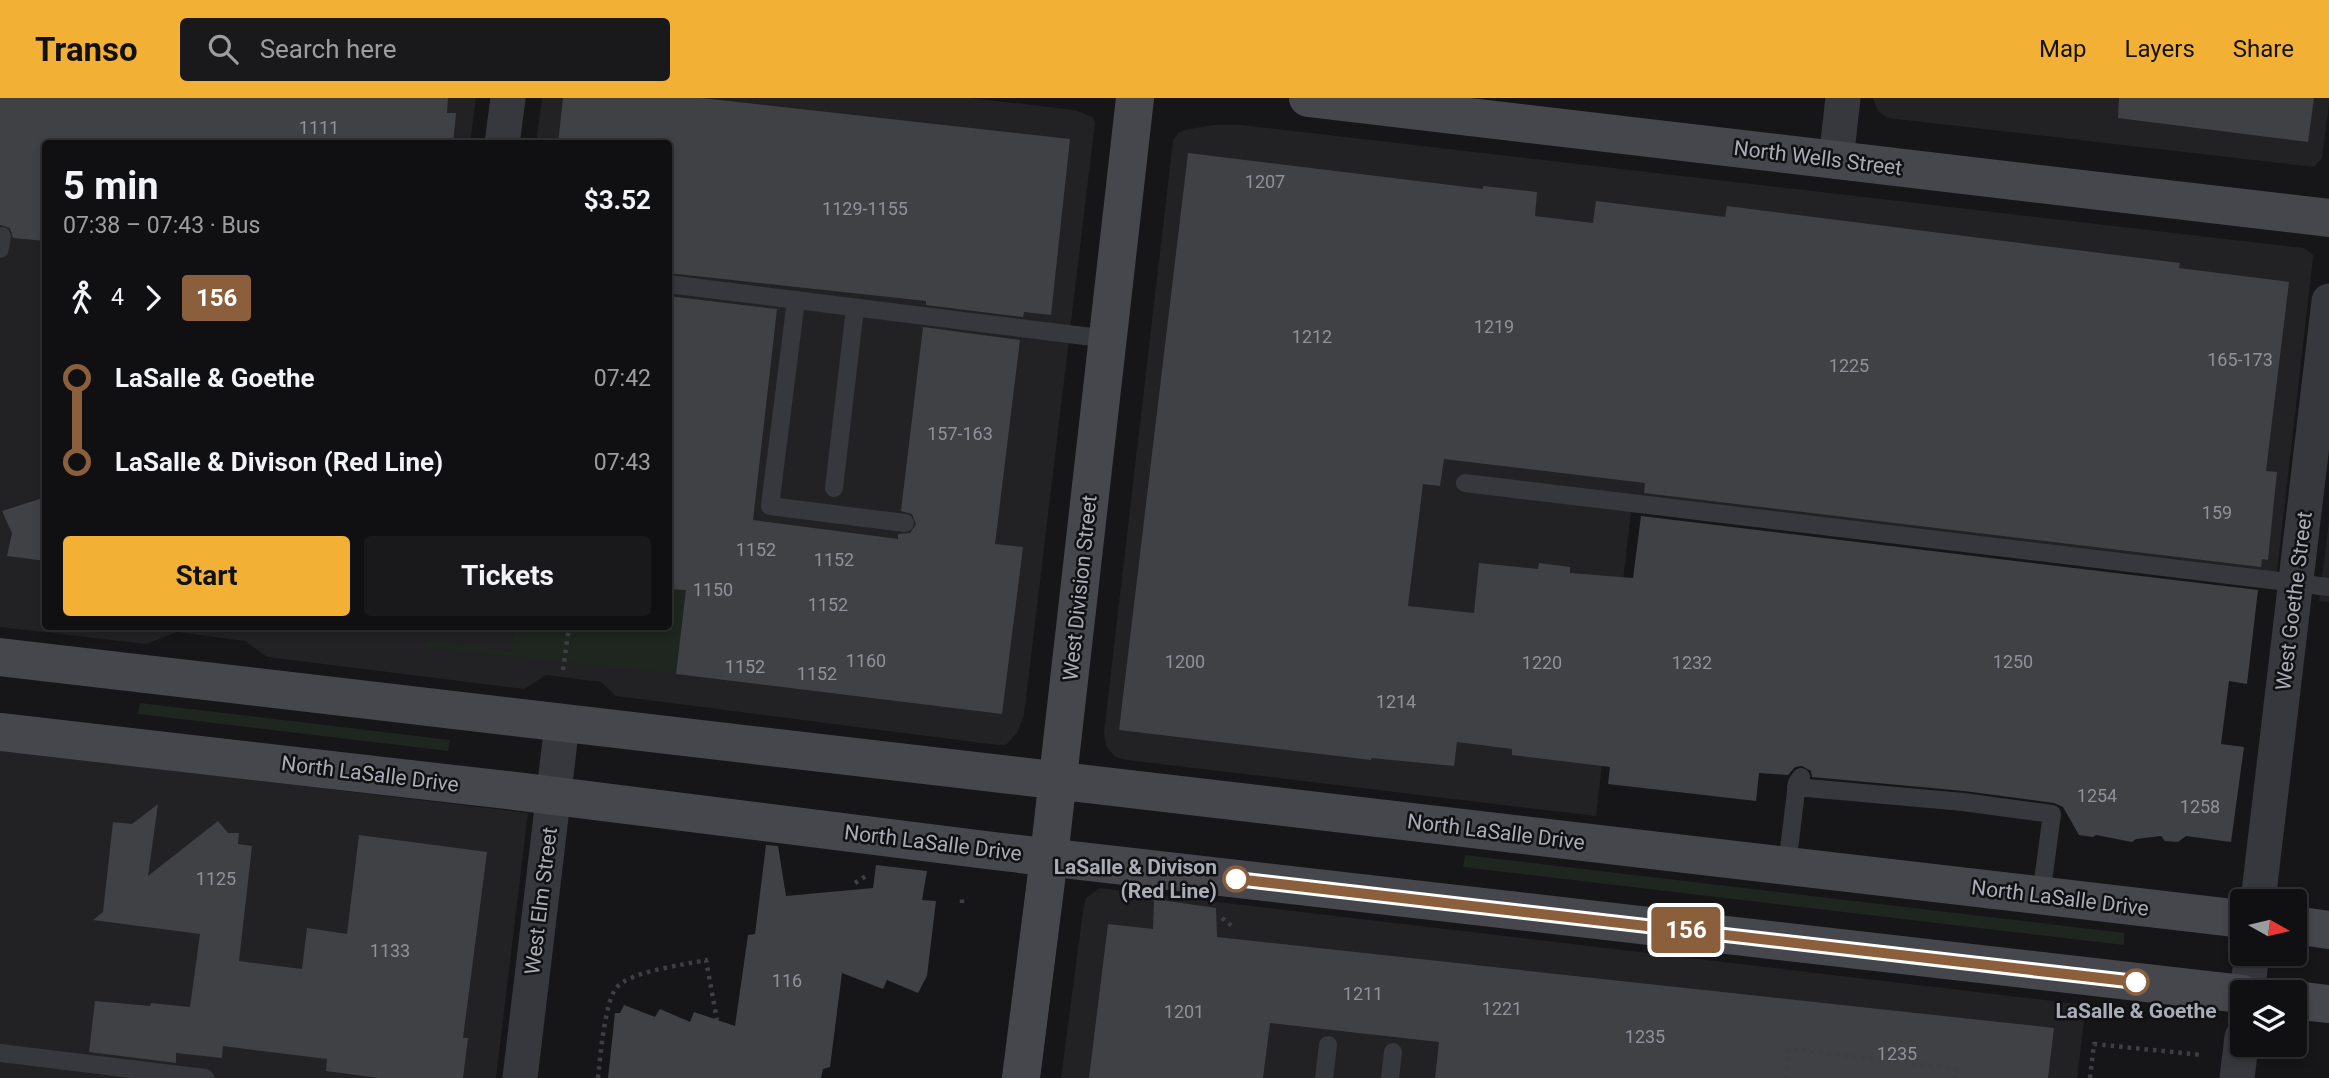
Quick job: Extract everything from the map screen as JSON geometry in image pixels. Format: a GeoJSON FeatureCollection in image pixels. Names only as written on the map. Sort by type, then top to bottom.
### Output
{"type":"FeatureCollection","features":[{"type":"Feature","properties":{"kind":"main road","name":"West Division Street"},"geometry":{"type":"LineString","coordinates":[[1021,1078],[1058,780],[1135,98]]}},
{"type":"Feature","properties":{"kind":"main road","name":"North Wells Street"},"geometry":{"type":"LineString","coordinates":[[1308,98],[2329,218]]}},
{"type":"Feature","properties":{"kind":"main road","name":"North LaSalle Drive"},"geometry":{"type":"LineString","coordinates":[[0,657],[2230,918]]}},
{"type":"Feature","properties":{"kind":"main road","name":"North LaSalle Drive"},"geometry":{"type":"LineString","coordinates":[[0,732],[2230,994]]}},
{"type":"Feature","properties":{"kind":"main road"},"geometry":{"type":"LineString","coordinates":[[2307,927],[2329,930]]}},
{"type":"Feature","properties":{"kind":"main road"},"geometry":{"type":"LineString","coordinates":[[2307,1001],[2329,1004]]}},
{"type":"Feature","properties":{"kind":"street"},"geometry":{"type":"LineString","coordinates":[[503,140],[508,98]]}},
{"type":"Feature","properties":{"kind":"street"},"geometry":{"type":"LineString","coordinates":[[1836,160],[1843,98]]}},
{"type":"Feature","properties":{"kind":"street","name":"West Goethe Street"},"geometry":{"type":"LineString","coordinates":[[2260,889],[2312,584],[2329,301]]}},
{"type":"Feature","properties":{"kind":"street","name":"West Elm Street"},"geometry":{"type":"LineString","coordinates":[[520,1078],[562,724]]}},
{"type":"Feature","properties":{"kind":"lane"},"geometry":{"type":"LineString","coordinates":[[672,284],[1108,339]]}},
{"type":"Feature","properties":{"kind":"lane"},"geometry":{"type":"LineString","coordinates":[[796,300],[770,506],[905,523]]}},
{"type":"Feature","properties":{"kind":"lane"},"geometry":{"type":"LineString","coordinates":[[834,488],[855,307]]}},
{"type":"Feature","properties":{"kind":"lane"},"geometry":{"type":"LineString","coordinates":[[1465,483],[2312,584]]}},
{"type":"Feature","properties":{"kind":"lane"},"geometry":{"type":"LineString","coordinates":[[1787,866],[1797,781],[2052,814],[2040,896]]}},
{"type":"Feature","properties":{"kind":"lane"},"geometry":{"type":"LineString","coordinates":[[1324,1078],[1328,1045]]}},
{"type":"Feature","properties":{"kind":"lane"},"geometry":{"type":"LineString","coordinates":[[1390,1078],[1393,1052]]}},
{"type":"Feature","properties":{"kind":"lane"},"geometry":{"type":"LineString","coordinates":[[0,1053],[205,1078]]}},
{"type":"Feature","properties":{"kind":"path"},"geometry":{"type":"LineString","coordinates":[[563,670],[568,630]]}},
{"type":"Feature","properties":{"kind":"path"},"geometry":{"type":"LineString","coordinates":[[1216,914],[1233,927]]}},
{"type":"Feature","properties":{"kind":"path"},"geometry":{"type":"LineString","coordinates":[[598,1078],[610,997],[618,985],[636,976],[706,960],[717,1020]]}},
{"type":"Feature","properties":{"kind":"path"},"geometry":{"type":"LineString","coordinates":[[2090,1078],[2094,1044],[2224,1067]]}},
{"type":"Feature","properties":{"kind":"path"},"geometry":{"type":"LineString","coordinates":[[1786,1078],[1789,1049],[1956,1069],[1955,1078]]}},
{"type":"Feature","properties":{"kind":"shaded area"},"geometry":{"type":"Polygon","coordinates":[[[0,98],[476,98],[470,140],[42,140],[42,630],[672,630],[672,140],[536,140],[542,98],[970,98],[1075,110],[1092,117],[1095,122],[1024,715],[1017,733],[1006,745],[616,696],[601,682],[546,675],[524,689],[267,657],[245,641],[177,632],[146,644],[0,627],[0,98]]]}},
{"type":"Feature","properties":{"kind":"shaded area"},"geometry":{"type":"Polygon","coordinates":[[[1873,98],[2329,98],[2329,104],[2322,158],[2314,167],[1888,118],[1878,111],[1873,98]]]}},
{"type":"Feature","properties":{"kind":"shaded area"},"geometry":{"type":"Polygon","coordinates":[[[1213,125],[1242,125],[2304,248],[2313,255],[2312,267],[2276,580],[1632,503],[1596,816],[1115,757],[1106,746],[1104,732],[1173,141],[1178,133],[1184,130],[1213,125]]]}},
{"type":"Feature","properties":{"kind":"shaded area"},"geometry":{"type":"Polygon","coordinates":[[[672,471],[724,477],[684,606],[676,674],[428,647],[427,640],[511,652],[515,630],[672,630],[672,471]]]}},
{"type":"Feature","properties":{"kind":"shaded area"},"geometry":{"type":"Polygon","coordinates":[[[2329,521],[2329,602],[2319,601],[2329,521]]]}},
{"type":"Feature","properties":{"kind":"shaded area"},"geometry":{"type":"Polygon","coordinates":[[[140,703],[450,740],[448,751],[138,714],[140,703]]]}},
{"type":"Feature","properties":{"kind":"shaded area"},"geometry":{"type":"Polygon","coordinates":[[[0,750],[528,813],[496,1078],[0,1078],[0,750]]]}},
{"type":"Feature","properties":{"kind":"shaded area"},"geometry":{"type":"Polygon","coordinates":[[[1465,855],[2124,933],[2124,945],[1463,867],[1465,855]]]}},
{"type":"Feature","properties":{"kind":"shaded area"},"geometry":{"type":"Polygon","coordinates":[[[1100,888],[2086,1005],[2077,1078],[1061,1078],[1083,911],[1086,898],[1100,888]]]}},
{"type":"Feature","properties":{"kind":"building"},"geometry":{"type":"Polygon","coordinates":[[[0,98],[448,98],[447,113],[456,113],[453,140],[42,140],[42,241],[13,238],[10,228],[0,225],[0,98]]]}},
{"type":"Feature","properties":{"kind":"building"},"geometry":{"type":"Polygon","coordinates":[[[563,98],[702,98],[1070,139],[1051,315],[1024,312],[1023,317],[926,305],[926,301],[672,273],[672,140],[558,140],[563,98]]]}},
{"type":"Feature","properties":{"kind":"building"},"geometry":{"type":"Polygon","coordinates":[[[2119,98],[2314,98],[2308,142],[2118,118],[2119,98]]]}},
{"type":"Feature","properties":{"kind":"building"},"geometry":{"type":"Polygon","coordinates":[[[1188,153],[1483,189],[1483,186],[1537,192],[1535,216],[1593,223],[1596,201],[1725,217],[1727,206],[2180,263],[2179,268],[2289,282],[2266,471],[2277,472],[2268,560],[2262,559],[2261,567],[1644,493],[1645,483],[1444,459],[1440,486],[1423,484],[1408,606],[1474,613],[1479,563],[1538,569],[1539,563],[1570,567],[1570,573],[1633,578],[1641,516],[2258,590],[2247,684],[2229,681],[2221,744],[2244,747],[2231,842],[2186,836],[2178,842],[2165,841],[2161,836],[2136,839],[2132,842],[2096,835],[2079,835],[2063,807],[2054,803],[1964,791],[1812,777],[1811,771],[1802,766],[1795,767],[1788,775],[1759,773],[1756,801],[1608,784],[1610,767],[1512,755],[1512,749],[1457,742],[1454,766],[1371,760],[1119,730],[1188,153]]]}},
{"type":"Feature","properties":{"kind":"building"},"geometry":{"type":"Polygon","coordinates":[[[672,296],[777,309],[753,520],[898,539],[898,534],[910,533],[916,524],[912,514],[901,511],[923,327],[1020,340],[995,544],[1023,547],[1002,714],[676,674],[686,590],[672,589],[672,296]]]}},
{"type":"Feature","properties":{"kind":"building"},"geometry":{"type":"Polygon","coordinates":[[[42,498],[42,560],[7,556],[12,533],[2,511],[42,498]]]}},
{"type":"Feature","properties":{"kind":"building"},"geometry":{"type":"Polygon","coordinates":[[[158,804],[148,876],[218,821],[228,833],[239,833],[238,844],[252,846],[239,961],[302,969],[307,928],[347,934],[359,835],[487,852],[463,1038],[468,1038],[463,1078],[379,1078],[326,1071],[327,1059],[223,1046],[222,1058],[176,1053],[176,1063],[89,1052],[95,1001],[190,1007],[200,934],[93,920],[103,912],[113,822],[132,824],[158,804]]]}},
{"type":"Feature","properties":{"kind":"building"},"geometry":{"type":"Polygon","coordinates":[[[766,845],[778,846],[786,896],[873,888],[876,865],[927,871],[922,900],[936,901],[927,976],[918,993],[887,980],[883,989],[842,973],[830,1067],[823,1069],[821,1078],[608,1078],[615,1013],[620,1013],[624,1005],[655,1017],[660,1009],[690,1022],[694,1012],[735,1026],[748,935],[755,934],[766,845]]]}},
{"type":"Feature","properties":{"kind":"building"},"geometry":{"type":"Polygon","coordinates":[[[1154,899],[1216,908],[1217,937],[2054,1028],[2048,1078],[1435,1078],[1439,1042],[1270,1023],[1263,1078],[1089,1078],[1108,924],[1153,929],[1154,899]]]}},
{"type":"Feature","properties":{"kind":"bus line","name":"156"},"geometry":{"type":"LineString","coordinates":[[1236,879],[2136,982]]}},
{"type":"Feature","properties":{"kind":"place","name":"LaSalle & Divison (Red Line)"},"geometry":{"type":"Point","coordinates":[1236,879]}},
{"type":"Feature","properties":{"kind":"place","name":"LaSalle & Goethe"},"geometry":{"type":"Point","coordinates":[2136,982]}}]}
